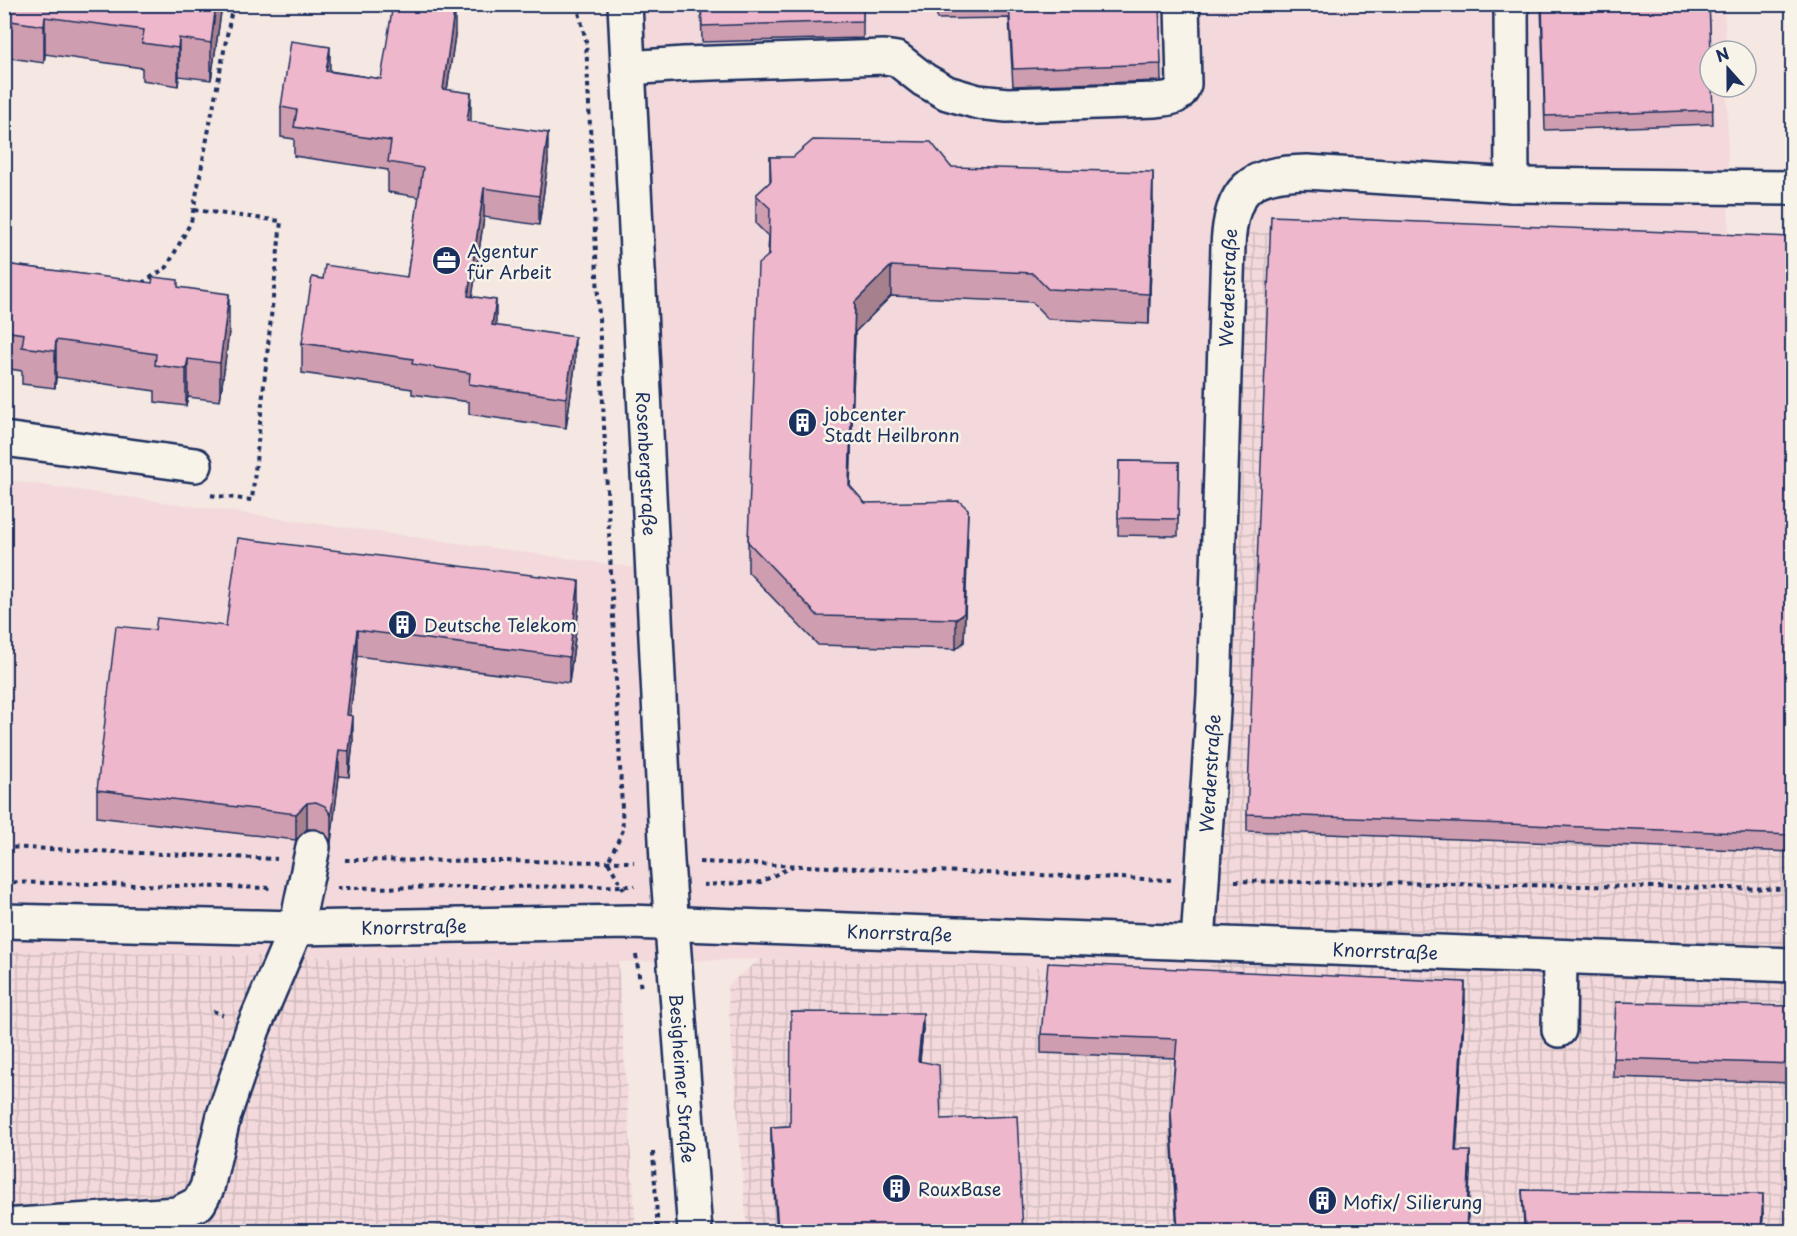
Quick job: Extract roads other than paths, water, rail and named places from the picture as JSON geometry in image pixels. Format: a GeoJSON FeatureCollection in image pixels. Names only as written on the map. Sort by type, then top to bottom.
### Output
{"type":"FeatureCollection","features":[{"type":"Feature","properties":{"kind":"street","name":"Rosenbergstraße"},"geometry":{"type":"LineString","coordinates":[[625,4],[671,923]]}},
{"type":"Feature","properties":{"kind":"street"},"geometry":{"type":"LineString","coordinates":[[629,69],[684,64],[884,57],[897,59],[924,80],[947,93],[978,102],[1007,105],[1174,98],[1181,93],[1184,84],[1182,4]]}},
{"type":"Feature","properties":{"kind":"street"},"geometry":{"type":"LineString","coordinates":[[1511,4],[1512,185]]}},
{"type":"Feature","properties":{"kind":"street","name":"Werderstraße"},"geometry":{"type":"LineString","coordinates":[[1198,943],[1204,881],[1215,683],[1229,229],[1236,199],[1252,184],[1284,172],[1512,185],[1792,188]]}},
{"type":"Feature","properties":{"kind":"street"},"geometry":{"type":"LineString","coordinates":[[4,439],[200,480]]}},
{"type":"Feature","properties":{"kind":"street"},"geometry":{"type":"LineString","coordinates":[[4,1226],[177,1214],[199,1203],[207,1188],[224,1115],[254,1029],[296,928],[310,865]]}},
{"type":"Feature","properties":{"kind":"street","name":"Knorrstraße"},"geometry":{"type":"LineString","coordinates":[[4,921],[296,928],[671,923],[1792,965]]}},
{"type":"Feature","properties":{"kind":"street","name":"Besigheimer Straße"},"geometry":{"type":"LineString","coordinates":[[671,923],[694,1232]]}},
{"type":"Feature","properties":{"kind":"street"},"geometry":{"type":"LineString","coordinates":[[1559,1030],[1560,958]]}},
{"type":"Feature","properties":{"kind":"place","name":"Agentur für Arbeit"},"geometry":{"type":"Point","coordinates":[446,260]}},
{"type":"Feature","properties":{"kind":"place","name":"jobcenter Stadt Heilbronn"},"geometry":{"type":"Point","coordinates":[803,423]}},
{"type":"Feature","properties":{"kind":"place","name":"Deutsche Telekom"},"geometry":{"type":"Point","coordinates":[403,624]}},
{"type":"Feature","properties":{"kind":"place","name":"RouxBase"},"geometry":{"type":"Point","coordinates":[897,1188]}},
{"type":"Feature","properties":{"kind":"place","name":"Mofix/ Silierung"},"geometry":{"type":"Point","coordinates":[1322,1201]}}]}
